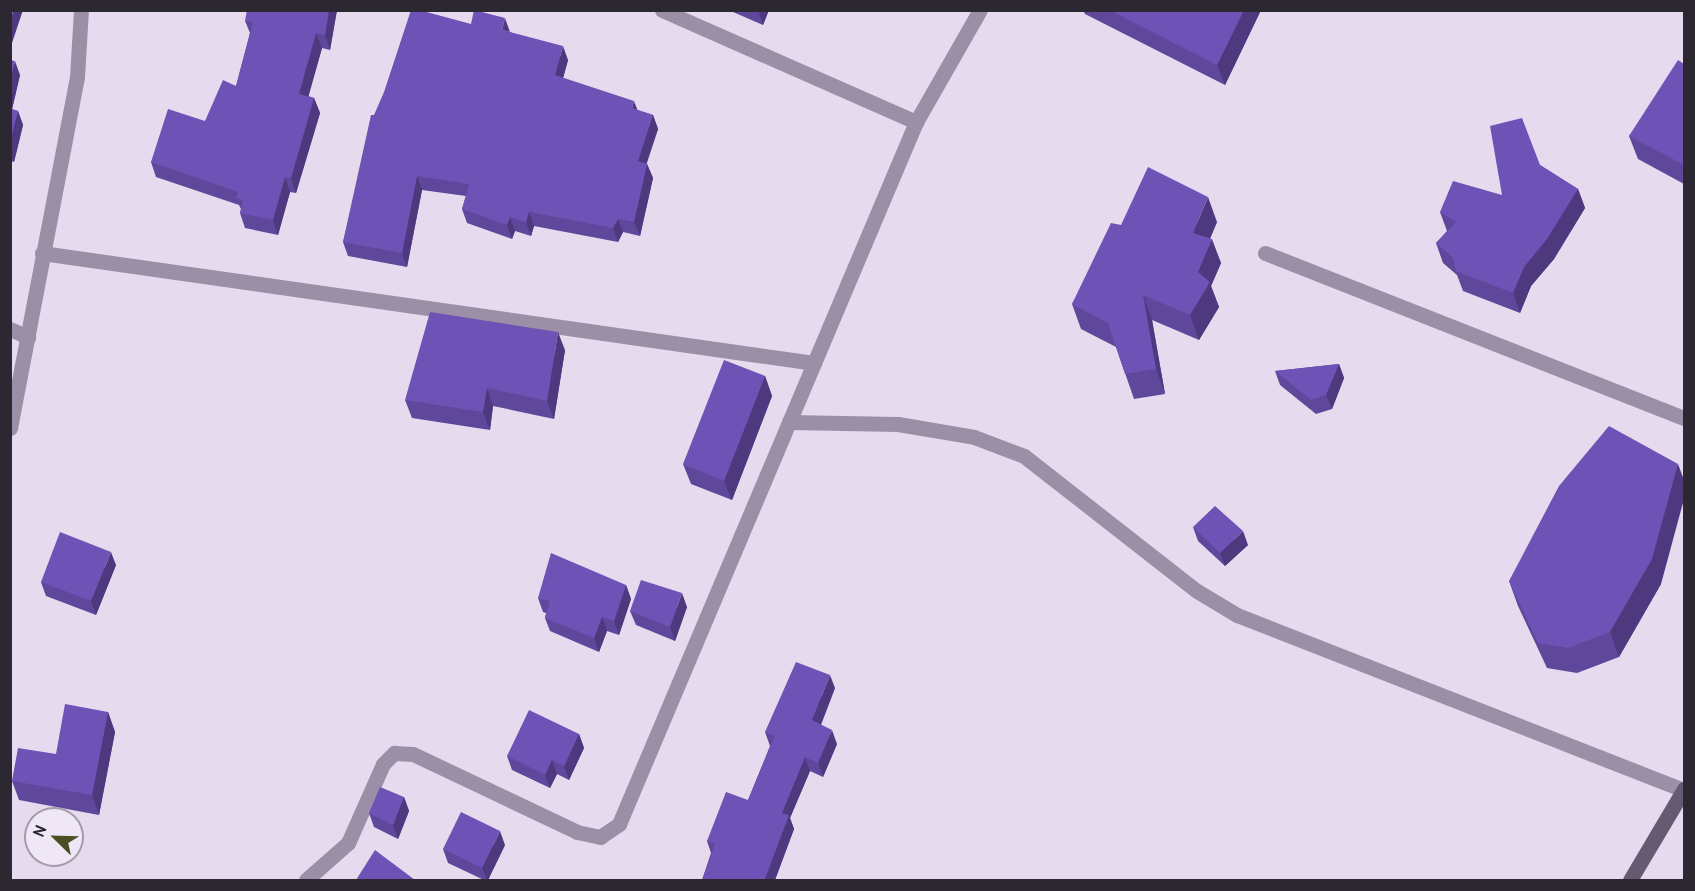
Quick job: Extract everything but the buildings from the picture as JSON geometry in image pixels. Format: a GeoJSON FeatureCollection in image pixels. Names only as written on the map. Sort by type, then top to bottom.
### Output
{"type":"FeatureCollection","features":[{"type":"Feature","properties":{"kind":"main road"},"geometry":{"type":"LineString","coordinates":[[1630,880],[1684,789]]}},
{"type":"Feature","properties":{"kind":"street"},"geometry":{"type":"LineString","coordinates":[[10,428],[77,77],[81,10]]}},
{"type":"Feature","properties":{"kind":"street"},"geometry":{"type":"LineString","coordinates":[[662,10],[916,122]]}},
{"type":"Feature","properties":{"kind":"street"},"geometry":{"type":"LineString","coordinates":[[306,880],[348,843],[383,764],[394,753],[413,754],[577,832],[600,837],[619,824],[916,122],[980,10]]}},
{"type":"Feature","properties":{"kind":"street"},"geometry":{"type":"LineString","coordinates":[[42,253],[814,363]]}},
{"type":"Feature","properties":{"kind":"street"},"geometry":{"type":"LineString","coordinates":[[1265,253],[1684,418]]}},
{"type":"Feature","properties":{"kind":"street"},"geometry":{"type":"LineString","coordinates":[[10,329],[28,337]]}},
{"type":"Feature","properties":{"kind":"street"},"geometry":{"type":"LineString","coordinates":[[789,422],[898,424],[974,437],[1024,456],[1197,591],[1237,615],[1684,789]]}}]}
